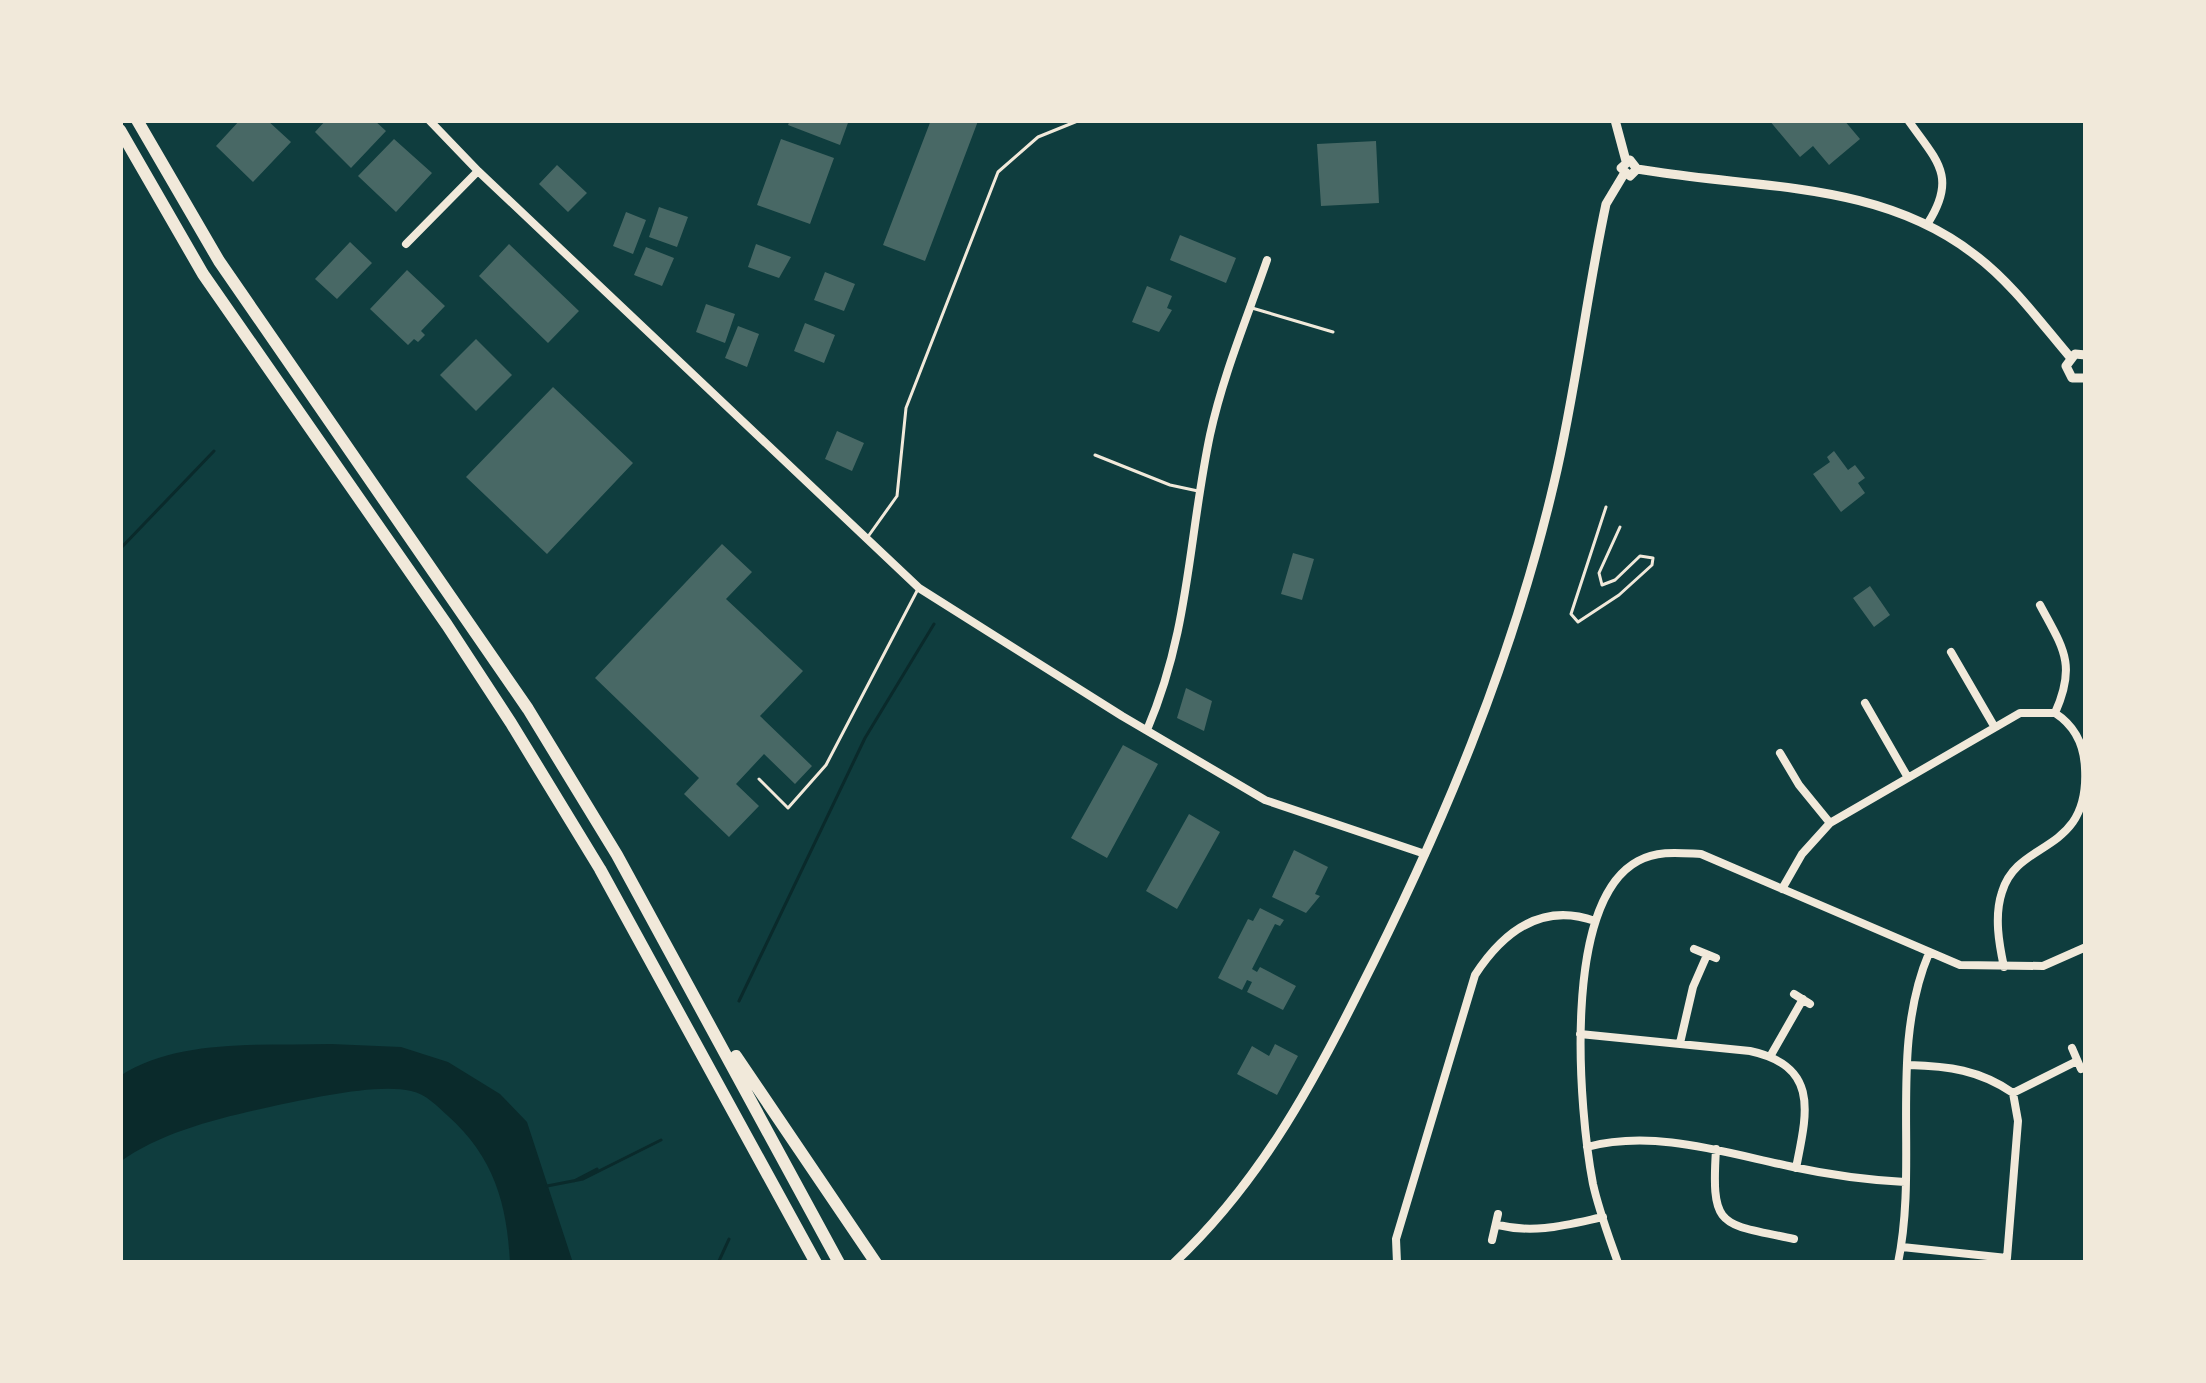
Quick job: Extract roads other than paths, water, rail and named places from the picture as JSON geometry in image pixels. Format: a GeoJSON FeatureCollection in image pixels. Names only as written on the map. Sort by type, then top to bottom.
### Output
{"type":"FeatureCollection","features":[{"type":"Feature","properties":{"kind":"highway"},"geometry":{"type":"LineString","coordinates":[[136,120],[219,261],[528,709],[617,855],[839,1263]]}},
{"type":"Feature","properties":{"kind":"highway"},"geometry":{"type":"LineString","coordinates":[[120,130],[203,274],[511,723],[600,868],[816,1263]]}},
{"type":"Feature","properties":{"kind":"highway"},"geometry":{"type":"LineString","coordinates":[[680,969],[876,1263]]}},
{"type":"Feature","properties":{"kind":"street"},"geometry":{"type":"LineString","coordinates":[[429,120],[919,588],[1147,730],[1287,810],[1425,854]]}},
{"type":"Feature","properties":{"kind":"street"},"geometry":{"type":"LineString","coordinates":[[1615,120],[1626,161]]}},
{"type":"Feature","properties":{"kind":"street"},"geometry":{"type":"LineString","coordinates":[[1908,120],[1944,177],[1942,198],[1928,223]]}},
{"type":"Feature","properties":{"kind":"street"},"geometry":{"type":"LineString","coordinates":[[1626,161],[1634,162],[1637,169]]}},
{"type":"Feature","properties":{"kind":"street"},"geometry":{"type":"LineString","coordinates":[[1174,1263],[1226,1211],[1299,1106],[1377,957],[1476,736],[1525,592],[1558,461],[1606,204],[1624,174],[1626,161]]}},
{"type":"Feature","properties":{"kind":"street"},"geometry":{"type":"LineString","coordinates":[[1637,169],[1865,199],[1928,223],[1990,268],[2070,357]]}},
{"type":"Feature","properties":{"kind":"street"},"geometry":{"type":"LineString","coordinates":[[1624,174],[1630,176],[1637,169]]}},
{"type":"Feature","properties":{"kind":"street"},"geometry":{"type":"LineString","coordinates":[[406,244],[478,171]]}},
{"type":"Feature","properties":{"kind":"street"},"geometry":{"type":"LineString","coordinates":[[1147,730],[1180,633],[1200,491],[1221,392],[1267,260]]}},
{"type":"Feature","properties":{"kind":"street"},"geometry":{"type":"LineString","coordinates":[[2070,357],[2086,355]]}},
{"type":"Feature","properties":{"kind":"street"},"geometry":{"type":"LineString","coordinates":[[2070,357],[2069,375],[2086,380]]}},
{"type":"Feature","properties":{"kind":"street"},"geometry":{"type":"LineString","coordinates":[[2040,604],[2069,667],[2055,713]]}},
{"type":"Feature","properties":{"kind":"street"},"geometry":{"type":"LineString","coordinates":[[1951,652],[1994,726]]}},
{"type":"Feature","properties":{"kind":"street"},"geometry":{"type":"LineString","coordinates":[[1865,703],[1907,776]]}},
{"type":"Feature","properties":{"kind":"street"},"geometry":{"type":"LineString","coordinates":[[1782,890],[1802,854],[1830,823],[2020,713],[2055,713],[2077,733],[2085,760],[2085,796],[2067,833],[2014,871],[2002,892],[1998,939],[2004,967]]}},
{"type":"Feature","properties":{"kind":"street"},"geometry":{"type":"LineString","coordinates":[[1780,753],[1830,823]]}},
{"type":"Feature","properties":{"kind":"street"},"geometry":{"type":"LineString","coordinates":[[1618,1263],[1587,1147],[1580,1034],[1595,921],[1610,890],[1636,862],[1666,852],[1701,854],[1960,965],[2044,967],[2086,947]]}},
{"type":"Feature","properties":{"kind":"street"},"geometry":{"type":"LineString","coordinates":[[1397,1263],[1396,1239],[1475,975],[1493,949],[1517,929],[1570,912],[1595,921]]}},
{"type":"Feature","properties":{"kind":"street"},"geometry":{"type":"LineString","coordinates":[[1680,1043],[1689,1002],[1712,957],[1694,949]]}},
{"type":"Feature","properties":{"kind":"street"},"geometry":{"type":"LineString","coordinates":[[1898,1263],[1915,987],[1929,953]]}},
{"type":"Feature","properties":{"kind":"street"},"geometry":{"type":"LineString","coordinates":[[1771,1055],[1802,999]]}},
{"type":"Feature","properties":{"kind":"street"},"geometry":{"type":"LineString","coordinates":[[1580,1034],[1771,1055],[1791,1067],[1806,1092],[1796,1168]]}},
{"type":"Feature","properties":{"kind":"street"},"geometry":{"type":"LineString","coordinates":[[2013,1094],[2079,1065],[2072,1048]]}},
{"type":"Feature","properties":{"kind":"street"},"geometry":{"type":"LineString","coordinates":[[1909,1065],[1969,1070],[2013,1094]]}},
{"type":"Feature","properties":{"kind":"street"},"geometry":{"type":"LineString","coordinates":[[1902,1247],[2007,1261],[2018,1121],[2013,1094]]}},
{"type":"Feature","properties":{"kind":"street"},"geometry":{"type":"LineString","coordinates":[[1587,1147],[1627,1141],[1716,1150],[1796,1168],[1905,1182]]}},
{"type":"Feature","properties":{"kind":"street"},"geometry":{"type":"LineString","coordinates":[[1716,1150],[1713,1197],[1718,1211],[1729,1222],[1794,1239]]}},
{"type":"Feature","properties":{"kind":"street"},"geometry":{"type":"LineString","coordinates":[[1492,1240],[1498,1219],[1523,1231],[1603,1217]]}},
{"type":"Feature","properties":{"kind":"lane"},"geometry":{"type":"LineString","coordinates":[[866,540],[896,496],[906,408],[998,172],[1038,136],[1080,120]]}},
{"type":"Feature","properties":{"kind":"lane"},"geometry":{"type":"LineString","coordinates":[[1250,308],[1334,332]]}},
{"type":"Feature","properties":{"kind":"lane"},"geometry":{"type":"LineString","coordinates":[[1095,455],[1170,485],[1200,491]]}},
{"type":"Feature","properties":{"kind":"lane"},"geometry":{"type":"LineString","coordinates":[[759,779],[788,808],[826,765],[919,588]]}},
{"type":"Feature","properties":{"kind":"water"},"geometry":{"type":"Polygon","coordinates":[[[331,1044],[401,1047],[448,1062],[500,1094],[527,1122],[573,1263],[510,1263],[506,1221],[487,1165],[448,1116],[411,1091],[343,1093],[235,1115],[174,1134],[120,1162],[120,1076],[168,1055],[195,1050],[331,1044]]]}},
{"type":"Feature","properties":{"kind":"waterway"},"geometry":{"type":"LineString","coordinates":[[120,549],[214,451]]}},
{"type":"Feature","properties":{"kind":"waterway"},"geometry":{"type":"LineString","coordinates":[[739,1001],[865,738],[934,624]]}},
{"type":"Feature","properties":{"kind":"waterway"},"geometry":{"type":"LineString","coordinates":[[547,1186],[583,1179],[661,1140]]}},
{"type":"Feature","properties":{"kind":"waterway"},"geometry":{"type":"LineString","coordinates":[[574,1181],[597,1169]]}},
{"type":"Feature","properties":{"kind":"waterway"},"geometry":{"type":"LineString","coordinates":[[718,1263],[729,1239]]}}]}
